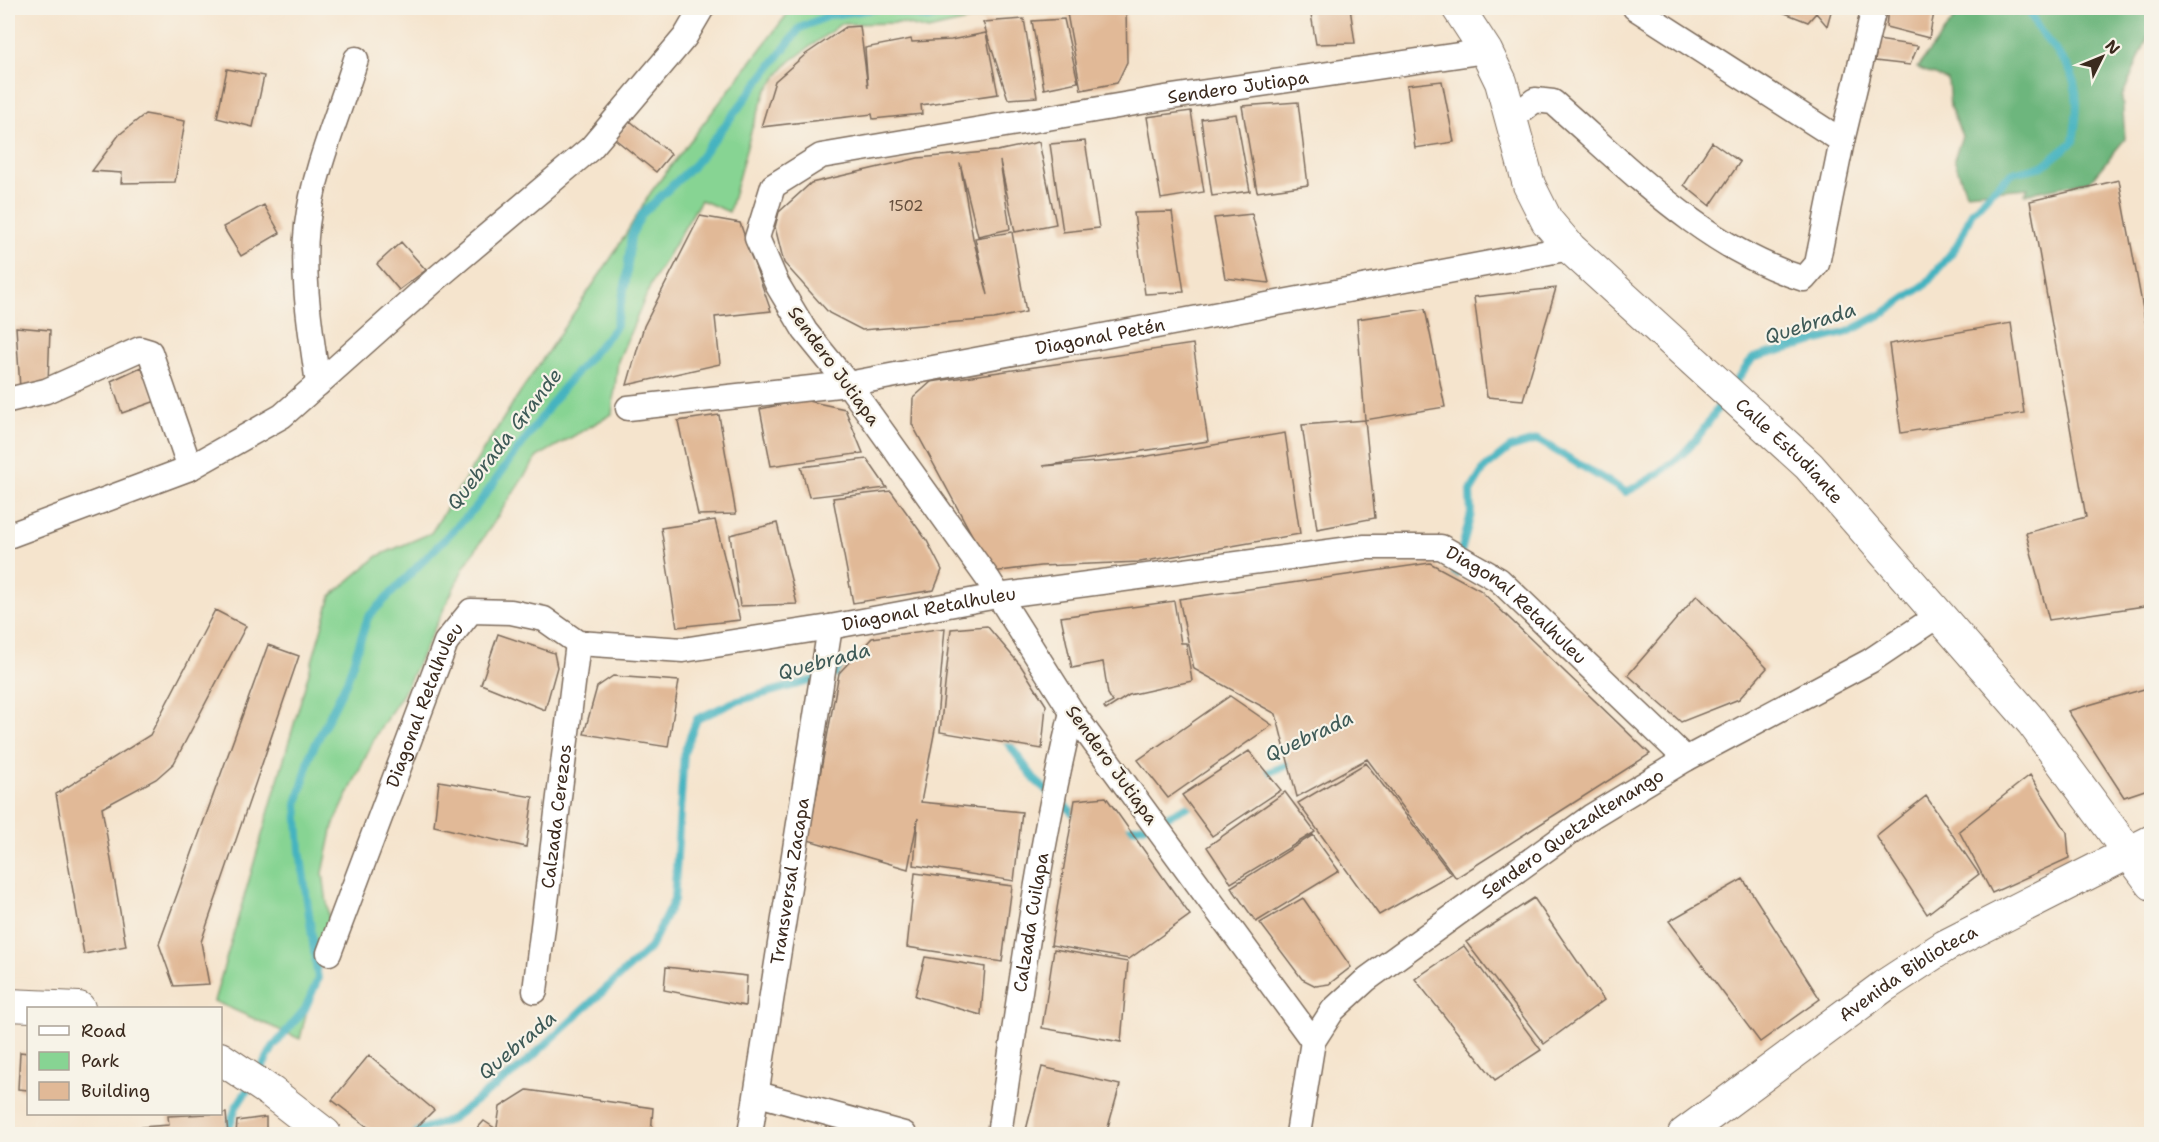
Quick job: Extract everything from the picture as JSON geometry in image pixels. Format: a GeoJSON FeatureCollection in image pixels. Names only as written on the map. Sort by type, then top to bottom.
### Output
{"type":"FeatureCollection","features":[{"type":"Feature","properties":{"kind":"street"},"geometry":{"type":"LineString","coordinates":[[8,536],[190,468],[282,416],[437,278],[591,148],[686,36],[702,8]]}},
{"type":"Feature","properties":{"kind":"street","name":"Calle Estudiante"},"geometry":{"type":"LineString","coordinates":[[1458,8],[1486,51],[1501,81],[1529,185],[1547,221],[1570,248],[1809,466],[2140,846],[2151,884]]}},
{"type":"Feature","properties":{"kind":"street"},"geometry":{"type":"LineString","coordinates":[[1635,8],[1842,141]]}},
{"type":"Feature","properties":{"kind":"street"},"geometry":{"type":"LineString","coordinates":[[1511,119],[1535,100],[1553,102],[1675,208],[1751,260],[1804,279],[1817,264],[1842,141],[1874,8]]}},
{"type":"Feature","properties":{"kind":"street","name":"Sendero Jutiapa"},"geometry":{"type":"LineString","coordinates":[[1312,1041],[1072,712],[997,596],[848,384],[805,331],[777,284],[757,238],[773,186],[821,156],[1155,100],[1486,51]]}},
{"type":"Feature","properties":{"kind":"street"},"geometry":{"type":"LineString","coordinates":[[318,384],[305,282],[307,225],[316,182],[356,59]]}},
{"type":"Feature","properties":{"kind":"street","name":"Diagonal Petén"},"geometry":{"type":"LineString","coordinates":[[628,408],[848,384],[1570,248]]}},
{"type":"Feature","properties":{"kind":"street"},"geometry":{"type":"LineString","coordinates":[[8,400],[45,391],[140,348],[150,352],[190,468]]}},
{"type":"Feature","properties":{"kind":"street","name":"Diagonal Retalhuleu"},"geometry":{"type":"LineString","coordinates":[[329,953],[446,642],[471,611],[511,612],[544,619],[578,643],[683,650],[830,627],[997,596],[1365,547],[1441,547],[1499,580],[1686,759]]}},
{"type":"Feature","properties":{"kind":"street","name":"Sendero Quetzaltenango"},"geometry":{"type":"LineString","coordinates":[[1298,1134],[1312,1041],[1333,1010],[1367,979],[1592,816],[1686,759],[1870,662],[1940,614]]}},
{"type":"Feature","properties":{"kind":"street","name":"Transversal Zacapa"},"geometry":{"type":"LineString","coordinates":[[750,1134],[758,1094],[820,677],[830,627]]}},
{"type":"Feature","properties":{"kind":"street","name":"Calzada Cerezos"},"geometry":{"type":"LineString","coordinates":[[535,991],[578,643]]}},
{"type":"Feature","properties":{"kind":"street","name":"Calzada Cuilapa"},"geometry":{"type":"LineString","coordinates":[[999,1134],[1036,885],[1054,785],[1072,712]]}},
{"type":"Feature","properties":{"kind":"street","name":"Avenida Biblioteca"},"geometry":{"type":"LineString","coordinates":[[1684,1134],[1884,986],[1945,946],[2140,846]]}},
{"type":"Feature","properties":{"kind":"street"},"geometry":{"type":"LineString","coordinates":[[8,1005],[55,1007]]}},
{"type":"Feature","properties":{"kind":"street"},"geometry":{"type":"LineString","coordinates":[[8,1024],[27,1023]]}},
{"type":"Feature","properties":{"kind":"street"},"geometry":{"type":"LineString","coordinates":[[222,1059],[271,1092],[326,1134]]}},
{"type":"Feature","properties":{"kind":"street"},"geometry":{"type":"LineString","coordinates":[[222,1081],[295,1134]]}},
{"type":"Feature","properties":{"kind":"street"},"geometry":{"type":"LineString","coordinates":[[758,1094],[904,1134]]}},
{"type":"Feature","properties":{"kind":"green space"},"geometry":{"type":"Polygon","coordinates":[[[792,8],[1056,8],[1005,12],[928,30],[901,23],[841,24],[788,63],[766,91],[752,128],[729,212],[701,200],[652,282],[618,361],[612,414],[537,457],[464,567],[403,694],[377,733],[333,826],[323,873],[329,919],[300,1039],[214,1001],[331,596],[378,556],[431,533],[515,400],[613,255],[651,192],[792,8]]]}},
{"type":"Feature","properties":{"kind":"green space"},"geometry":{"type":"Polygon","coordinates":[[[1962,8],[2151,8],[2151,30],[2122,97],[2125,139],[2090,181],[2025,194],[2028,188],[1966,193],[1954,159],[1962,136],[1950,107],[1948,80],[1917,68],[1962,8]]]}},
{"type":"Feature","properties":{"kind":"building"},"geometry":{"type":"Polygon","coordinates":[[[1066,8],[1126,8],[1127,62],[1117,83],[1081,90],[1066,8]]]}},
{"type":"Feature","properties":{"kind":"building"},"geometry":{"type":"Polygon","coordinates":[[[1310,8],[1350,8],[1355,43],[1316,44],[1310,8]]]}},
{"type":"Feature","properties":{"kind":"building"},"geometry":{"type":"Polygon","coordinates":[[[1785,8],[1832,8],[1827,26],[1816,13],[1808,22],[1782,12],[1785,8]]]}},
{"type":"Feature","properties":{"kind":"building"},"geometry":{"type":"Polygon","coordinates":[[[1888,8],[1935,8],[1929,38],[1886,27],[1888,8]]]}},
{"type":"Feature","properties":{"kind":"building"},"geometry":{"type":"Polygon","coordinates":[[[1024,19],[1037,97],[1008,99],[983,22],[1024,19]]]}},
{"type":"Feature","properties":{"kind":"building"},"geometry":{"type":"Polygon","coordinates":[[[1064,19],[1078,82],[1044,89],[1032,21],[1064,19]]]}},
{"type":"Feature","properties":{"kind":"building"},"geometry":{"type":"Polygon","coordinates":[[[860,26],[868,88],[865,48],[911,39],[912,42],[951,40],[986,33],[998,94],[921,105],[922,114],[873,119],[872,114],[761,127],[775,81],[806,54],[846,27],[860,26]]]}},
{"type":"Feature","properties":{"kind":"building"},"geometry":{"type":"Polygon","coordinates":[[[1878,40],[1918,46],[1910,65],[1875,61],[1878,40]]]}},
{"type":"Feature","properties":{"kind":"building"},"geometry":{"type":"Polygon","coordinates":[[[227,69],[264,76],[253,127],[217,118],[227,69]]]}},
{"type":"Feature","properties":{"kind":"building"},"geometry":{"type":"Polygon","coordinates":[[[1442,81],[1454,142],[1415,148],[1407,85],[1442,81]]]}},
{"type":"Feature","properties":{"kind":"building"},"geometry":{"type":"Polygon","coordinates":[[[1298,102],[1308,185],[1257,192],[1242,106],[1298,102]]]}},
{"type":"Feature","properties":{"kind":"building"},"geometry":{"type":"Polygon","coordinates":[[[1191,111],[1204,192],[1161,199],[1147,117],[1191,111]]]}},
{"type":"Feature","properties":{"kind":"building"},"geometry":{"type":"Polygon","coordinates":[[[145,114],[185,121],[175,182],[121,183],[122,173],[92,171],[119,135],[145,114]]]}},
{"type":"Feature","properties":{"kind":"building"},"geometry":{"type":"Polygon","coordinates":[[[1236,114],[1250,191],[1212,196],[1201,119],[1236,114]]]}},
{"type":"Feature","properties":{"kind":"building"},"geometry":{"type":"Polygon","coordinates":[[[630,121],[671,154],[656,172],[615,139],[630,121]]]}},
{"type":"Feature","properties":{"kind":"building"},"geometry":{"type":"Polygon","coordinates":[[[8,130],[15,130],[9,163],[8,163],[8,130]]]}},
{"type":"Feature","properties":{"kind":"building"},"geometry":{"type":"Polygon","coordinates":[[[1085,141],[1099,228],[1063,232],[1050,144],[1085,141]]]}},
{"type":"Feature","properties":{"kind":"building"},"geometry":{"type":"Polygon","coordinates":[[[1039,142],[1056,224],[1015,232],[1000,161],[1010,229],[978,236],[960,163],[973,238],[988,295],[975,238],[1012,232],[1026,312],[994,319],[862,330],[829,313],[784,263],[775,227],[779,212],[811,183],[918,158],[997,151],[1039,142]]]}},
{"type":"Feature","properties":{"kind":"building"},"geometry":{"type":"Polygon","coordinates":[[[1712,142],[1740,162],[1710,206],[1684,185],[1712,142]]]}},
{"type":"Feature","properties":{"kind":"building"},"geometry":{"type":"Polygon","coordinates":[[[2119,180],[2151,352],[2151,605],[2049,620],[2026,533],[2086,517],[2030,201],[2119,180]]]}},
{"type":"Feature","properties":{"kind":"building"},"geometry":{"type":"Polygon","coordinates":[[[264,205],[280,233],[241,256],[223,227],[264,205]]]}},
{"type":"Feature","properties":{"kind":"building"},"geometry":{"type":"Polygon","coordinates":[[[1172,212],[1184,292],[1145,294],[1134,213],[1172,212]]]}},
{"type":"Feature","properties":{"kind":"building"},"geometry":{"type":"Polygon","coordinates":[[[1252,214],[1269,283],[1225,278],[1214,218],[1252,214]]]}},
{"type":"Feature","properties":{"kind":"building"},"geometry":{"type":"Polygon","coordinates":[[[700,216],[740,223],[771,311],[715,317],[720,364],[627,385],[644,326],[700,216]]]}},
{"type":"Feature","properties":{"kind":"building"},"geometry":{"type":"Polygon","coordinates":[[[401,242],[426,270],[399,290],[377,264],[401,242]]]}},
{"type":"Feature","properties":{"kind":"building"},"geometry":{"type":"Polygon","coordinates":[[[1556,288],[1523,400],[1487,397],[1474,297],[1556,288]]]}},
{"type":"Feature","properties":{"kind":"building"},"geometry":{"type":"Polygon","coordinates":[[[1425,309],[1445,407],[1365,420],[1357,319],[1425,309]]]}},
{"type":"Feature","properties":{"kind":"building"},"geometry":{"type":"Polygon","coordinates":[[[2011,323],[2024,413],[1901,433],[1889,344],[2011,323]]]}},
{"type":"Feature","properties":{"kind":"building"},"geometry":{"type":"Polygon","coordinates":[[[16,327],[50,330],[48,383],[20,388],[16,327]]]}},
{"type":"Feature","properties":{"kind":"building"},"geometry":{"type":"Polygon","coordinates":[[[1193,344],[1208,441],[1043,466],[1124,460],[1285,433],[1300,534],[1140,562],[1040,566],[992,572],[912,424],[913,398],[931,382],[1193,344]]]}},
{"type":"Feature","properties":{"kind":"building"},"geometry":{"type":"Polygon","coordinates":[[[141,367],[156,401],[122,413],[111,381],[141,367]]]}},
{"type":"Feature","properties":{"kind":"building"},"geometry":{"type":"Polygon","coordinates":[[[803,400],[845,409],[863,453],[771,466],[760,409],[803,400]]]}},
{"type":"Feature","properties":{"kind":"building"},"geometry":{"type":"Polygon","coordinates":[[[719,415],[736,514],[698,515],[678,421],[719,415]]]}},
{"type":"Feature","properties":{"kind":"building"},"geometry":{"type":"Polygon","coordinates":[[[1365,420],[1375,518],[1317,529],[1302,425],[1365,420]]]}},
{"type":"Feature","properties":{"kind":"building"},"geometry":{"type":"Polygon","coordinates":[[[867,459],[887,488],[809,497],[801,467],[867,459]]]}},
{"type":"Feature","properties":{"kind":"building"},"geometry":{"type":"Polygon","coordinates":[[[891,491],[927,541],[942,570],[934,590],[853,603],[833,498],[891,491]]]}},
{"type":"Feature","properties":{"kind":"building"},"geometry":{"type":"Polygon","coordinates":[[[715,520],[740,620],[677,627],[661,528],[715,520]]]}},
{"type":"Feature","properties":{"kind":"building"},"geometry":{"type":"Polygon","coordinates":[[[777,523],[797,604],[740,606],[730,535],[777,523]]]}},
{"type":"Feature","properties":{"kind":"building"},"geometry":{"type":"Polygon","coordinates":[[[1430,563],[1480,590],[1650,754],[1456,878],[1367,759],[1297,797],[1276,714],[1194,669],[1179,599],[1430,563]]]}},
{"type":"Feature","properties":{"kind":"building"},"geometry":{"type":"Polygon","coordinates":[[[1697,595],[1767,668],[1739,699],[1681,722],[1628,675],[1697,595]]]}},
{"type":"Feature","properties":{"kind":"building"},"geometry":{"type":"Polygon","coordinates":[[[1174,601],[1181,643],[1186,643],[1192,681],[1129,695],[1106,710],[1104,707],[1113,702],[1108,694],[1103,662],[1072,668],[1061,617],[1174,601]]]}},
{"type":"Feature","properties":{"kind":"building"},"geometry":{"type":"Polygon","coordinates":[[[215,610],[246,626],[174,763],[156,779],[102,808],[126,946],[84,954],[56,794],[150,735],[215,610]]]}},
{"type":"Feature","properties":{"kind":"building"},"geometry":{"type":"Polygon","coordinates":[[[987,626],[1021,666],[1046,705],[1042,749],[940,732],[951,629],[987,626]]]}},
{"type":"Feature","properties":{"kind":"building"},"geometry":{"type":"Polygon","coordinates":[[[945,628],[937,719],[921,802],[1022,812],[1014,881],[914,865],[918,818],[908,869],[808,840],[839,673],[872,638],[945,628]]]}},
{"type":"Feature","properties":{"kind":"building"},"geometry":{"type":"Polygon","coordinates":[[[498,634],[554,653],[557,667],[545,710],[481,684],[498,634]]]}},
{"type":"Feature","properties":{"kind":"building"},"geometry":{"type":"Polygon","coordinates":[[[268,645],[299,656],[201,942],[209,984],[174,986],[159,944],[268,645]]]}},
{"type":"Feature","properties":{"kind":"building"},"geometry":{"type":"Polygon","coordinates":[[[613,676],[679,681],[668,747],[584,734],[597,687],[613,676]]]}},
{"type":"Feature","properties":{"kind":"building"},"geometry":{"type":"Polygon","coordinates":[[[2151,687],[2151,788],[2124,797],[2068,711],[2151,687]]]}},
{"type":"Feature","properties":{"kind":"building"},"geometry":{"type":"Polygon","coordinates":[[[1230,696],[1272,725],[1168,798],[1138,760],[1230,696]]]}},
{"type":"Feature","properties":{"kind":"building"},"geometry":{"type":"Polygon","coordinates":[[[1249,751],[1281,790],[1212,836],[1182,795],[1249,751]]]}},
{"type":"Feature","properties":{"kind":"building"},"geometry":{"type":"Polygon","coordinates":[[[1366,763],[1451,874],[1379,915],[1298,803],[1366,763]]]}},
{"type":"Feature","properties":{"kind":"building"},"geometry":{"type":"Polygon","coordinates":[[[2030,775],[2067,832],[2069,858],[1992,893],[1959,831],[2030,775]]]}},
{"type":"Feature","properties":{"kind":"building"},"geometry":{"type":"Polygon","coordinates":[[[439,781],[533,797],[526,847],[434,826],[439,781]]]}},
{"type":"Feature","properties":{"kind":"building"},"geometry":{"type":"Polygon","coordinates":[[[1285,792],[1315,832],[1231,883],[1207,847],[1285,792]]]}},
{"type":"Feature","properties":{"kind":"building"},"geometry":{"type":"Polygon","coordinates":[[[1926,796],[1979,874],[1927,914],[1876,836],[1926,796]]]}},
{"type":"Feature","properties":{"kind":"building"},"geometry":{"type":"Polygon","coordinates":[[[1106,797],[1190,915],[1129,959],[1051,945],[1075,800],[1106,797]]]}},
{"type":"Feature","properties":{"kind":"building"},"geometry":{"type":"Polygon","coordinates":[[[1313,835],[1339,871],[1256,922],[1231,887],[1313,835]]]}},
{"type":"Feature","properties":{"kind":"building"},"geometry":{"type":"Polygon","coordinates":[[[915,873],[1012,886],[1002,962],[907,947],[915,873]]]}},
{"type":"Feature","properties":{"kind":"building"},"geometry":{"type":"Polygon","coordinates":[[[1743,879],[1820,999],[1760,1042],[1669,921],[1743,879]]]}},
{"type":"Feature","properties":{"kind":"building"},"geometry":{"type":"Polygon","coordinates":[[[1303,898],[1351,967],[1329,984],[1316,986],[1302,979],[1260,923],[1303,898]]]}},
{"type":"Feature","properties":{"kind":"building"},"geometry":{"type":"Polygon","coordinates":[[[1534,898],[1604,1000],[1544,1044],[1466,942],[1534,898]]]}},
{"type":"Feature","properties":{"kind":"building"},"geometry":{"type":"Polygon","coordinates":[[[1464,946],[1541,1050],[1495,1080],[1415,979],[1464,946]]]}},
{"type":"Feature","properties":{"kind":"building"},"geometry":{"type":"Polygon","coordinates":[[[1054,949],[1128,962],[1121,1042],[1042,1028],[1054,949]]]}},
{"type":"Feature","properties":{"kind":"building"},"geometry":{"type":"Polygon","coordinates":[[[925,957],[985,967],[981,1015],[915,996],[925,957]]]}},
{"type":"Feature","properties":{"kind":"building"},"geometry":{"type":"Polygon","coordinates":[[[666,967],[747,976],[745,1006],[664,990],[666,967]]]}},
{"type":"Feature","properties":{"kind":"building"},"geometry":{"type":"Polygon","coordinates":[[[20,1052],[27,1053],[27,1090],[18,1089],[20,1052]]]}},
{"type":"Feature","properties":{"kind":"building"},"geometry":{"type":"Polygon","coordinates":[[[369,1055],[434,1110],[410,1134],[377,1134],[332,1100],[369,1055]]]}},
{"type":"Feature","properties":{"kind":"building"},"geometry":{"type":"Polygon","coordinates":[[[1042,1067],[1120,1085],[1106,1134],[1025,1134],[1042,1067]]]}},
{"type":"Feature","properties":{"kind":"building"},"geometry":{"type":"Polygon","coordinates":[[[527,1090],[653,1108],[651,1134],[496,1134],[500,1107],[527,1090]]]}},
{"type":"Feature","properties":{"kind":"building"},"geometry":{"type":"Polygon","coordinates":[[[226,1113],[228,1134],[141,1134],[142,1127],[169,1125],[168,1116],[226,1113]]]}},
{"type":"Feature","properties":{"kind":"building"},"geometry":{"type":"Polygon","coordinates":[[[266,1117],[266,1134],[236,1134],[237,1121],[266,1117]]]}},
{"type":"Feature","properties":{"kind":"building"},"geometry":{"type":"Polygon","coordinates":[[[484,1121],[496,1129],[493,1134],[472,1134],[484,1121]]]}},
{"type":"Feature","properties":{"kind":"waterway","name":"Quebrada Grande"},"geometry":{"type":"LineString","coordinates":[[258,1075],[273,1047],[305,1009],[318,979],[300,850],[297,804],[311,753],[347,681],[368,617],[476,507],[563,388],[615,328],[626,281],[631,236],[642,214],[695,164],[800,28],[830,15],[881,8]]}},
{"type":"Feature","properties":{"kind":"waterway","name":"Quebrada Grande"},"geometry":{"type":"LineString","coordinates":[[886,8],[928,18],[965,8]]}},
{"type":"Feature","properties":{"kind":"waterway","name":"Quebrada"},"geometry":{"type":"LineString","coordinates":[[1732,387],[1753,358],[1848,332],[1886,312],[1926,284],[1957,246],[1972,212],[1994,189],[2012,173],[2043,166],[2073,142],[2077,103],[2071,74],[2067,65],[2040,31],[2029,8]]}},
{"type":"Feature","properties":{"kind":"waterway","name":"Quebrada"},"geometry":{"type":"LineString","coordinates":[[1452,586],[1471,514],[1470,492],[1484,469],[1510,448],[1538,440],[1626,492],[1672,464],[1694,442],[1724,398]]}},
{"type":"Feature","properties":{"kind":"waterway","name":"Quebrada"},"geometry":{"type":"LineString","coordinates":[[408,1134],[450,1120],[521,1067],[650,948],[674,900],[684,753],[697,719],[734,702],[849,670]]}},
{"type":"Feature","properties":{"kind":"waterway","name":"Quebrada"},"geometry":{"type":"LineString","coordinates":[[1002,735],[1036,781],[1080,819]]}},
{"type":"Feature","properties":{"kind":"waterway","name":"Quebrada"},"geometry":{"type":"LineString","coordinates":[[1257,777],[1298,761]]}},
{"type":"Feature","properties":{"kind":"waterway","name":"Quebrada"},"geometry":{"type":"LineString","coordinates":[[1118,829],[1149,824],[1198,801]]}},
{"type":"Feature","properties":{"kind":"waterway","name":"Quebrada Grande"},"geometry":{"type":"LineString","coordinates":[[227,1134],[236,1107],[250,1086]]}}]}
